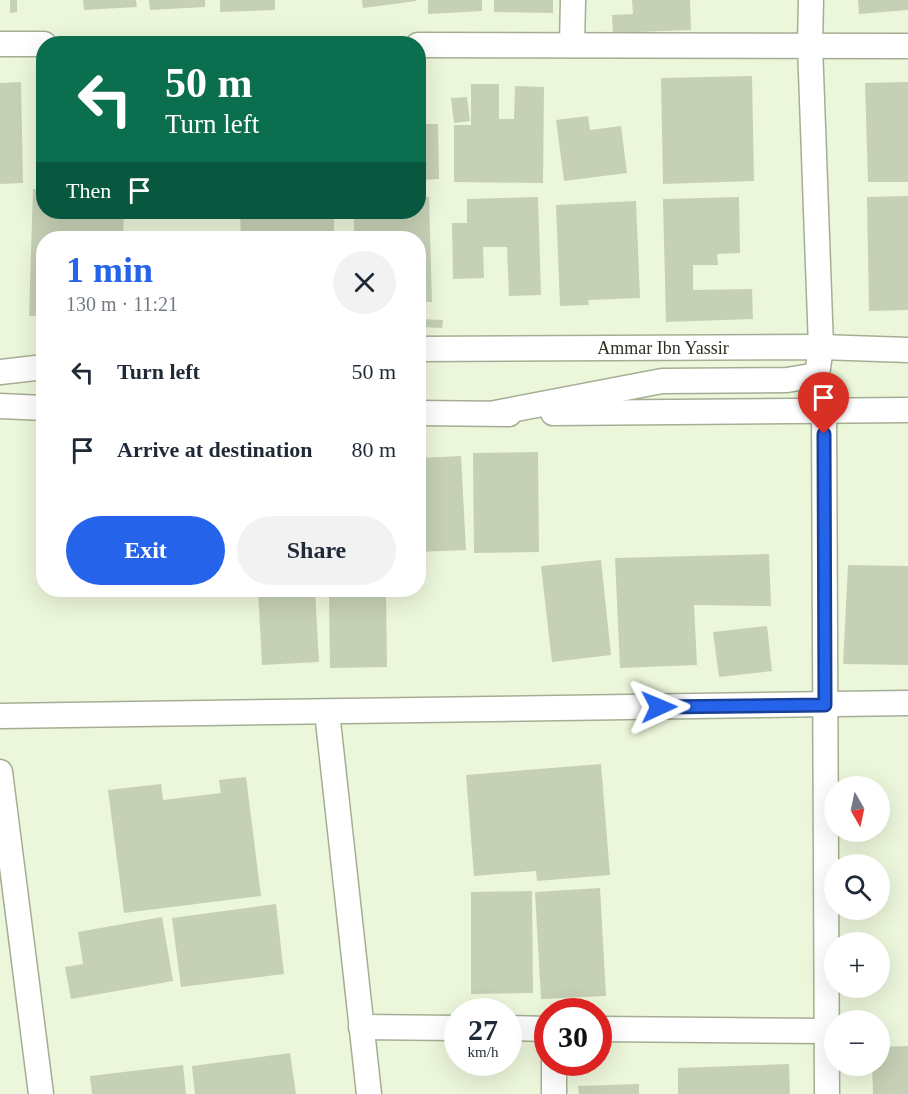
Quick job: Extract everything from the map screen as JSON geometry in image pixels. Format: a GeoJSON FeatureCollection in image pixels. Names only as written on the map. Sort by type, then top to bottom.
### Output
{"type":"FeatureCollection","features":[{"type":"Feature","properties":{"kind":"street"},"geometry":{"type":"LineString","coordinates":[[572,45],[573,0]]}},
{"type":"Feature","properties":{"kind":"street"},"geometry":{"type":"LineString","coordinates":[[495,413],[662,381],[787,380],[818,375],[821,347],[810,45],[811,0]]}},
{"type":"Feature","properties":{"kind":"street"},"geometry":{"type":"LineString","coordinates":[[0,44],[36,44]]}},
{"type":"Feature","properties":{"kind":"street"},"geometry":{"type":"LineString","coordinates":[[426,45],[908,46]]}},
{"type":"Feature","properties":{"kind":"street","name":"Ammar Ibn Yassir"},"geometry":{"type":"LineString","coordinates":[[426,349],[821,347],[908,350]]}},
{"type":"Feature","properties":{"kind":"street"},"geometry":{"type":"LineString","coordinates":[[0,355],[36,354]]}},
{"type":"Feature","properties":{"kind":"street"},"geometry":{"type":"LineString","coordinates":[[0,372],[36,368]]}},
{"type":"Feature","properties":{"kind":"street"},"geometry":{"type":"LineString","coordinates":[[0,406],[36,408]]}},
{"type":"Feature","properties":{"kind":"street"},"geometry":{"type":"LineString","coordinates":[[426,413],[908,410]]}},
{"type":"Feature","properties":{"kind":"street"},"geometry":{"type":"LineString","coordinates":[[824,411],[826,1010]]}},
{"type":"Feature","properties":{"kind":"street"},"geometry":{"type":"LineString","coordinates":[[0,716],[908,703]]}},
{"type":"Feature","properties":{"kind":"street"},"geometry":{"type":"LineString","coordinates":[[327,712],[369,1094]]}},
{"type":"Feature","properties":{"kind":"street"},"geometry":{"type":"LineString","coordinates":[[0,772],[41,1094]]}},
{"type":"Feature","properties":{"kind":"street"},"geometry":{"type":"LineString","coordinates":[[361,1027],[444,1028]]}},
{"type":"Feature","properties":{"kind":"street"},"geometry":{"type":"LineString","coordinates":[[612,1029],[824,1031]]}},
{"type":"Feature","properties":{"kind":"street"},"geometry":{"type":"LineString","coordinates":[[554,1076],[554,1094]]}},
{"type":"Feature","properties":{"kind":"street"},"geometry":{"type":"LineString","coordinates":[[827,1076],[827,1094]]}},
{"type":"Feature","properties":{"kind":"building"},"geometry":{"type":"Polygon","coordinates":[[[10,0],[17,0],[17,12],[10,13],[10,0]]]}},
{"type":"Feature","properties":{"kind":"building"},"geometry":{"type":"Polygon","coordinates":[[[83,0],[136,0],[137,7],[84,10],[83,0]]]}},
{"type":"Feature","properties":{"kind":"building"},"geometry":{"type":"Polygon","coordinates":[[[149,0],[205,0],[205,7],[150,10],[149,0]]]}},
{"type":"Feature","properties":{"kind":"building"},"geometry":{"type":"Polygon","coordinates":[[[220,0],[275,0],[275,10],[220,12],[220,0]]]}},
{"type":"Feature","properties":{"kind":"building"},"geometry":{"type":"Polygon","coordinates":[[[362,0],[416,0],[416,1],[363,8],[362,0]]]}},
{"type":"Feature","properties":{"kind":"building"},"geometry":{"type":"Polygon","coordinates":[[[428,0],[482,0],[482,11],[428,14],[428,0]]]}},
{"type":"Feature","properties":{"kind":"building"},"geometry":{"type":"Polygon","coordinates":[[[494,0],[553,0],[553,13],[494,12],[494,0]]]}},
{"type":"Feature","properties":{"kind":"building"},"geometry":{"type":"Polygon","coordinates":[[[632,0],[690,0],[691,30],[613,33],[612,15],[633,14],[632,0]]]}},
{"type":"Feature","properties":{"kind":"building"},"geometry":{"type":"Polygon","coordinates":[[[858,0],[908,0],[908,10],[859,14],[858,0]]]}},
{"type":"Feature","properties":{"kind":"building"},"geometry":{"type":"Polygon","coordinates":[[[752,76],[754,181],[663,184],[661,78],[752,76]]]}},
{"type":"Feature","properties":{"kind":"building"},"geometry":{"type":"Polygon","coordinates":[[[21,82],[23,183],[0,184],[0,83],[21,82]]]}},
{"type":"Feature","properties":{"kind":"building"},"geometry":{"type":"Polygon","coordinates":[[[908,82],[908,182],[868,182],[865,83],[908,82]]]}},
{"type":"Feature","properties":{"kind":"building"},"geometry":{"type":"Polygon","coordinates":[[[471,84],[499,84],[499,119],[514,119],[515,86],[544,87],[543,183],[454,182],[454,125],[471,125],[471,84]]]}},
{"type":"Feature","properties":{"kind":"building"},"geometry":{"type":"Polygon","coordinates":[[[467,97],[470,121],[454,123],[451,98],[467,97]]]}},
{"type":"Feature","properties":{"kind":"building"},"geometry":{"type":"Polygon","coordinates":[[[588,116],[590,130],[621,126],[627,173],[564,181],[556,120],[588,116]]]}},
{"type":"Feature","properties":{"kind":"building"},"geometry":{"type":"Polygon","coordinates":[[[426,124],[438,124],[439,179],[426,180],[426,124]]]}},
{"type":"Feature","properties":{"kind":"building"},"geometry":{"type":"Polygon","coordinates":[[[33,189],[36,189],[36,219],[124,219],[123,231],[36,231],[36,316],[29,316],[33,189]]]}},
{"type":"Feature","properties":{"kind":"building"},"geometry":{"type":"Polygon","coordinates":[[[908,196],[908,310],[869,311],[867,197],[908,196]]]}},
{"type":"Feature","properties":{"kind":"building"},"geometry":{"type":"Polygon","coordinates":[[[426,197],[429,197],[432,302],[426,302],[426,231],[354,231],[354,219],[426,219],[426,197]]]}},
{"type":"Feature","properties":{"kind":"building"},"geometry":{"type":"Polygon","coordinates":[[[538,197],[541,295],[509,296],[507,247],[483,247],[484,278],[453,279],[452,223],[467,223],[467,199],[538,197]]]}},
{"type":"Feature","properties":{"kind":"building"},"geometry":{"type":"Polygon","coordinates":[[[739,197],[740,253],[717,254],[718,265],[693,265],[693,290],[752,289],[753,319],[666,322],[663,199],[739,197]]]}},
{"type":"Feature","properties":{"kind":"building"},"geometry":{"type":"Polygon","coordinates":[[[636,201],[640,298],[588,300],[589,305],[560,306],[556,205],[636,201]]]}},
{"type":"Feature","properties":{"kind":"building"},"geometry":{"type":"Polygon","coordinates":[[[240,219],[334,219],[334,231],[241,231],[240,219]]]}},
{"type":"Feature","properties":{"kind":"building"},"geometry":{"type":"Polygon","coordinates":[[[426,319],[443,320],[442,328],[426,327],[426,319]]]}},
{"type":"Feature","properties":{"kind":"building"},"geometry":{"type":"Polygon","coordinates":[[[538,452],[539,552],[474,553],[473,453],[538,452]]]}},
{"type":"Feature","properties":{"kind":"building"},"geometry":{"type":"Polygon","coordinates":[[[461,456],[466,550],[426,552],[426,458],[461,456]]]}},
{"type":"Feature","properties":{"kind":"building"},"geometry":{"type":"Polygon","coordinates":[[[769,554],[771,606],[694,605],[697,665],[620,668],[615,558],[769,554]]]}},
{"type":"Feature","properties":{"kind":"building"},"geometry":{"type":"Polygon","coordinates":[[[601,560],[611,655],[552,662],[541,566],[601,560]]]}},
{"type":"Feature","properties":{"kind":"building"},"geometry":{"type":"Polygon","coordinates":[[[848,565],[908,566],[908,665],[843,664],[848,565]]]}},
{"type":"Feature","properties":{"kind":"building"},"geometry":{"type":"Polygon","coordinates":[[[258,597],[315,597],[319,662],[262,665],[258,597]]]}},
{"type":"Feature","properties":{"kind":"building"},"geometry":{"type":"Polygon","coordinates":[[[329,597],[386,597],[387,667],[330,668],[329,597]]]}},
{"type":"Feature","properties":{"kind":"building"},"geometry":{"type":"Polygon","coordinates":[[[767,626],[772,671],[719,677],[713,632],[767,626]]]}},
{"type":"Feature","properties":{"kind":"building"},"geometry":{"type":"Polygon","coordinates":[[[601,764],[610,875],[537,881],[536,871],[474,876],[466,775],[601,764]]]}},
{"type":"Feature","properties":{"kind":"building"},"geometry":{"type":"Polygon","coordinates":[[[246,777],[261,896],[124,913],[108,790],[161,784],[163,800],[221,793],[219,780],[246,777]]]}},
{"type":"Feature","properties":{"kind":"building"},"geometry":{"type":"Polygon","coordinates":[[[600,888],[606,996],[541,998],[535,892],[600,888]]]}},
{"type":"Feature","properties":{"kind":"building"},"geometry":{"type":"Polygon","coordinates":[[[532,891],[533,993],[471,994],[471,892],[532,891]]]}},
{"type":"Feature","properties":{"kind":"building"},"geometry":{"type":"Polygon","coordinates":[[[276,904],[284,974],[181,987],[172,918],[276,904]]]}},
{"type":"Feature","properties":{"kind":"building"},"geometry":{"type":"Polygon","coordinates":[[[162,917],[173,981],[71,999],[65,967],[83,964],[78,932],[162,917]]]}},
{"type":"Feature","properties":{"kind":"building"},"geometry":{"type":"Polygon","coordinates":[[[908,1046],[908,1094],[873,1094],[872,1076],[890,1076],[890,1047],[908,1046]]]}},
{"type":"Feature","properties":{"kind":"building"},"geometry":{"type":"Polygon","coordinates":[[[290,1053],[296,1094],[195,1094],[192,1066],[290,1053]]]}},
{"type":"Feature","properties":{"kind":"building"},"geometry":{"type":"Polygon","coordinates":[[[789,1064],[790,1094],[678,1094],[678,1068],[789,1064]]]}},
{"type":"Feature","properties":{"kind":"building"},"geometry":{"type":"Polygon","coordinates":[[[183,1065],[186,1094],[92,1094],[90,1076],[183,1065]]]}},
{"type":"Feature","properties":{"kind":"building"},"geometry":{"type":"Polygon","coordinates":[[[639,1084],[639,1094],[579,1094],[578,1086],[639,1084]]]}},
{"type":"Feature","properties":{"kind":"route"},"geometry":{"type":"LineString","coordinates":[[659,707],[825,705],[824,434]]}}]}
